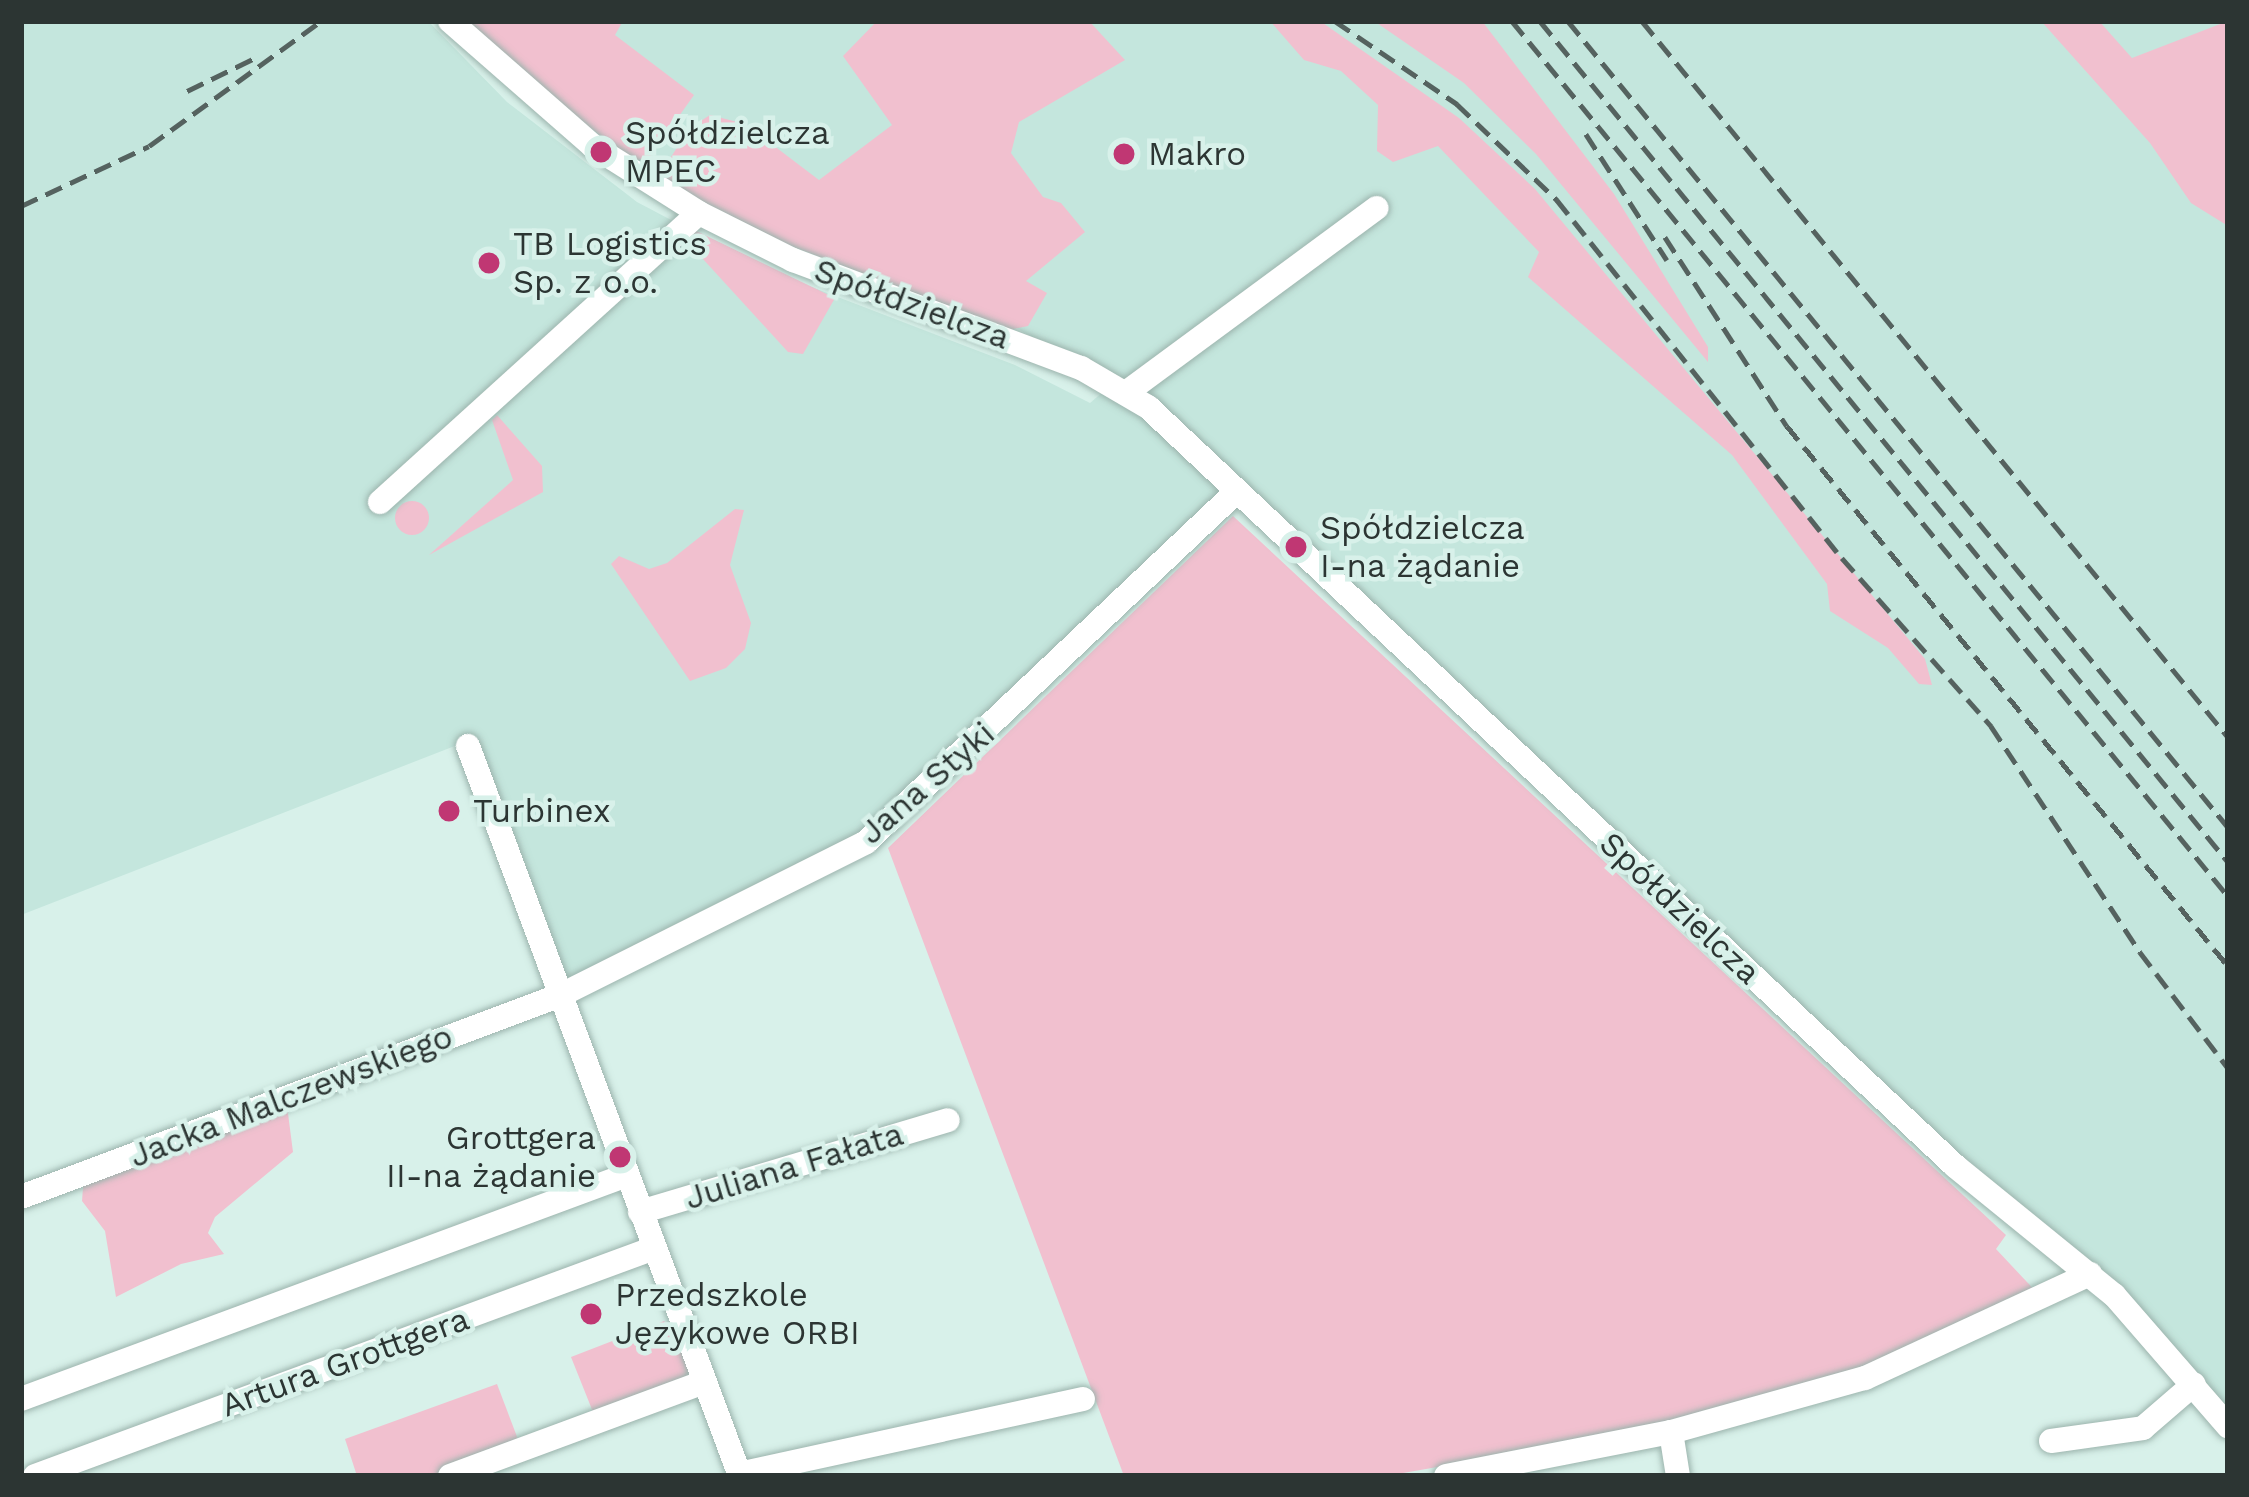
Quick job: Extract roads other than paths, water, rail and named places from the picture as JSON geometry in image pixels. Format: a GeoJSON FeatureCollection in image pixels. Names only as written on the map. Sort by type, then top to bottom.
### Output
{"type":"FeatureCollection","features":[{"type":"Feature","properties":{"kind":"street","name":"Spółdzielcza"},"geometry":{"type":"LineString","coordinates":[[450,21],[593,146],[699,213],[793,260],[993,332],[1127,392],[1943,1155],[2090,1274],[2228,1426]]}},
{"type":"Feature","properties":{"kind":"street"},"geometry":{"type":"LineString","coordinates":[[1127,392],[1377,208]]}},
{"type":"Feature","properties":{"kind":"street"},"geometry":{"type":"LineString","coordinates":[[380,502],[699,213]]}},
{"type":"Feature","properties":{"kind":"street","name":"Jana Styki"},"geometry":{"type":"LineString","coordinates":[[561,994],[878,833],[1237,491]]}},
{"type":"Feature","properties":{"kind":"street"},"geometry":{"type":"LineString","coordinates":[[468,746],[740,1475],[1084,1399]]}},
{"type":"Feature","properties":{"kind":"street","name":"Jacka Malczewskiego"},"geometry":{"type":"LineString","coordinates":[[21,1197],[561,994]]}},
{"type":"Feature","properties":{"kind":"street","name":"Juliana Fałata"},"geometry":{"type":"LineString","coordinates":[[640,1211],[948,1120]]}},
{"type":"Feature","properties":{"kind":"street"},"geometry":{"type":"LineString","coordinates":[[21,1400],[626,1174]]}},
{"type":"Feature","properties":{"kind":"street","name":"Artura Grottgera"},"geometry":{"type":"LineString","coordinates":[[35,1476],[654,1248]]}},
{"type":"Feature","properties":{"kind":"street"},"geometry":{"type":"LineString","coordinates":[[1446,1476],[1671,1432],[1865,1378],[2090,1274]]}},
{"type":"Feature","properties":{"kind":"street"},"geometry":{"type":"LineString","coordinates":[[450,1476],[704,1382]]}},
{"type":"Feature","properties":{"kind":"street"},"geometry":{"type":"LineString","coordinates":[[2051,1441],[2143,1428],[2194,1384]]}},
{"type":"Feature","properties":{"kind":"street"},"geometry":{"type":"LineString","coordinates":[[1671,1432],[1678,1476]]}},
{"type":"Feature","properties":{"kind":"railway"},"geometry":{"type":"LineString","coordinates":[[21,206],[149,146],[321,21]]}},
{"type":"Feature","properties":{"kind":"railway"},"geometry":{"type":"LineString","coordinates":[[1335,21],[1457,104],[1557,200],[1842,558],[1991,726],[2140,952],[2228,1068]]}},
{"type":"Feature","properties":{"kind":"railway"},"geometry":{"type":"LineString","coordinates":[[1512,21],[2228,896]]}},
{"type":"Feature","properties":{"kind":"railway"},"geometry":{"type":"LineString","coordinates":[[1540,21],[2228,862]]}},
{"type":"Feature","properties":{"kind":"railway"},"geometry":{"type":"LineString","coordinates":[[1568,21],[2228,827]]}},
{"type":"Feature","properties":{"kind":"railway"},"geometry":{"type":"LineString","coordinates":[[1642,21],[2228,737]]}},
{"type":"Feature","properties":{"kind":"railway"},"geometry":{"type":"LineString","coordinates":[[187,91],[253,59]]}},
{"type":"Feature","properties":{"kind":"railway"},"geometry":{"type":"LineString","coordinates":[[1586,134],[1667,260]]}},
{"type":"Feature","properties":{"kind":"railway"},"geometry":{"type":"LineString","coordinates":[[1665,237],[1787,426],[2228,966]]}},
{"type":"Feature","properties":{"kind":"place","name":"Spółdzielcza MPEC"},"geometry":{"type":"Point","coordinates":[601,152]}},
{"type":"Feature","properties":{"kind":"place","name":"Makro"},"geometry":{"type":"Point","coordinates":[1124,154]}},
{"type":"Feature","properties":{"kind":"place","name":"TB Logistics Sp. z o.o."},"geometry":{"type":"Point","coordinates":[489,263]}},
{"type":"Feature","properties":{"kind":"place","name":"Spółdzielcza I-na żądanie"},"geometry":{"type":"Point","coordinates":[1296,547]}},
{"type":"Feature","properties":{"kind":"place","name":"Turbinex"},"geometry":{"type":"Point","coordinates":[449,811]}},
{"type":"Feature","properties":{"kind":"place","name":"Grottgera II-na żądanie"},"geometry":{"type":"Point","coordinates":[620,1157]}},
{"type":"Feature","properties":{"kind":"place","name":"Przedszkole Językowe ORBI"},"geometry":{"type":"Point","coordinates":[591,1314]}}]}
